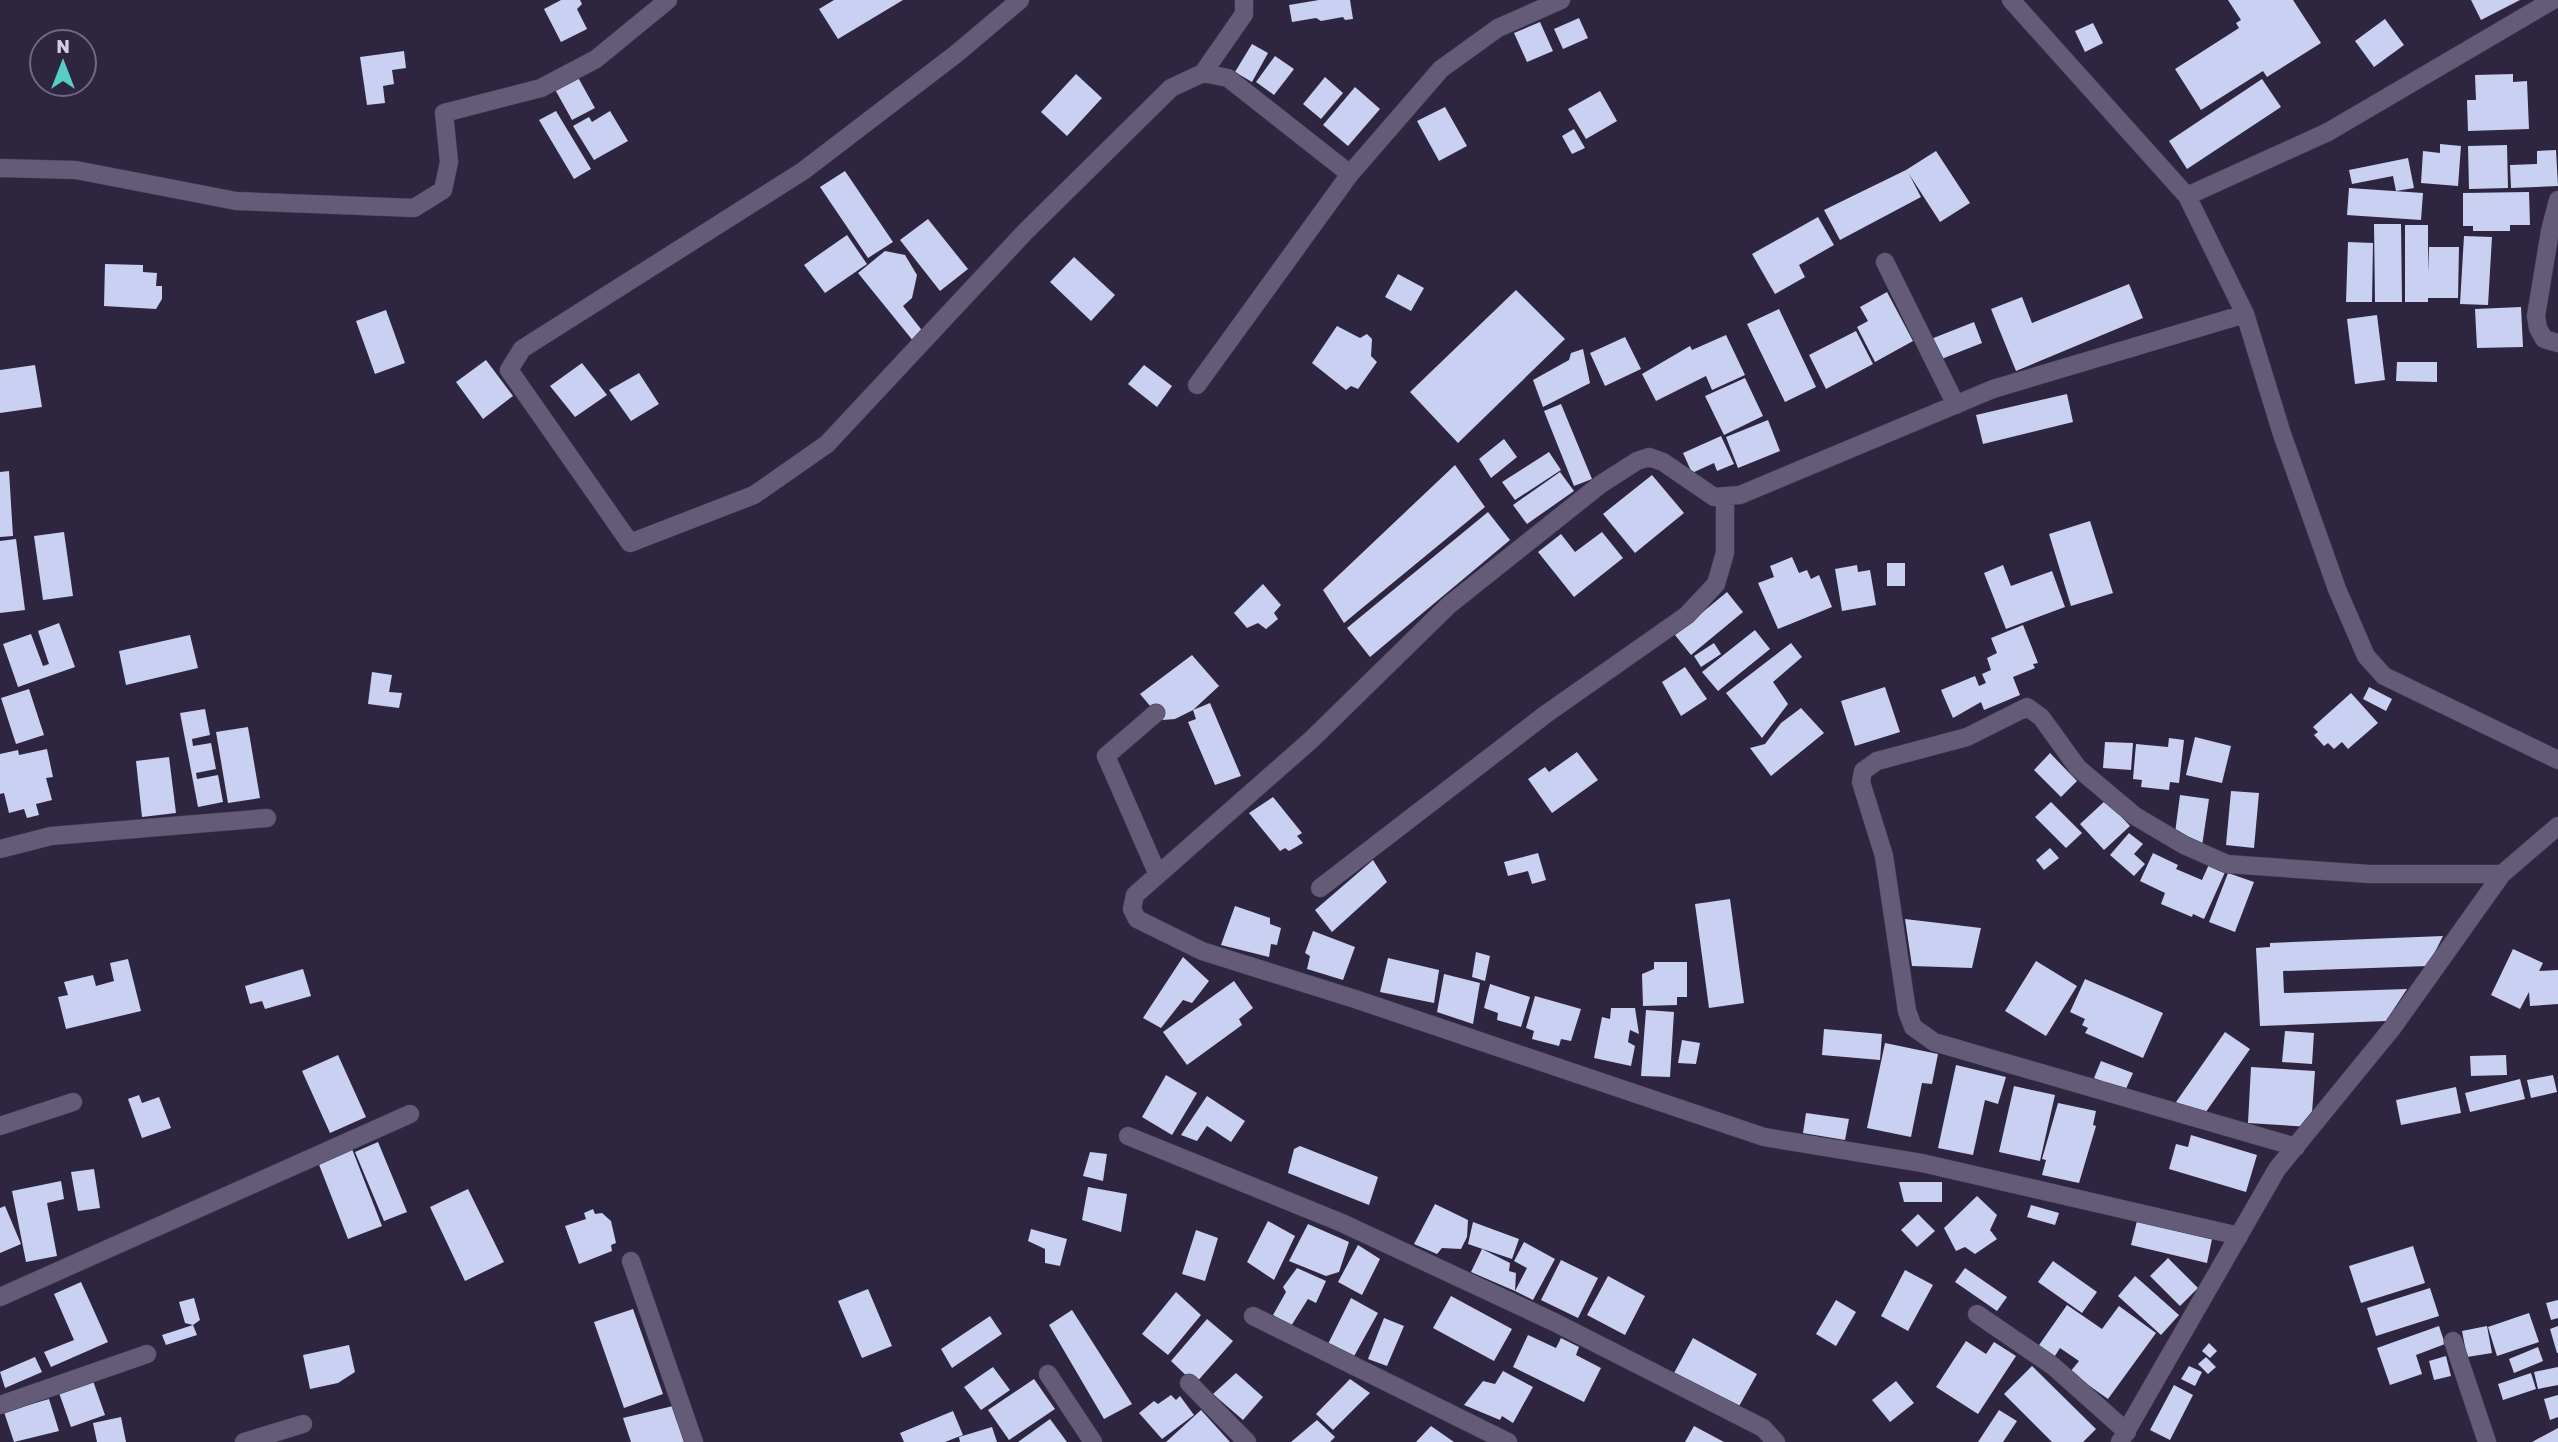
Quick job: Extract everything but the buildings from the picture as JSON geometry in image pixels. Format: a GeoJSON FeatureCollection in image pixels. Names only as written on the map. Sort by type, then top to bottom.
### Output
{"type":"FeatureCollection","features":[{"type":"Feature","properties":{"kind":"street"},"geometry":{"type":"LineString","coordinates":[[0,168],[76,170],[236,201],[414,208],[443,190],[449,162],[444,113],[541,88],[596,59],[668,0]]}},
{"type":"Feature","properties":{"kind":"street"},"geometry":{"type":"LineString","coordinates":[[1020,0],[956,54],[803,171],[522,349],[509,370],[630,543],[754,495],[827,444],[1034,223],[1171,88],[1203,73],[1244,14],[1244,0]]}},
{"type":"Feature","properties":{"kind":"street"},"geometry":{"type":"LineString","coordinates":[[1197,385],[1350,174],[1441,69],[1498,28],[1561,0]]}},
{"type":"Feature","properties":{"kind":"street"},"geometry":{"type":"LineString","coordinates":[[2011,0],[2187,197],[2245,314],[2282,435],[2337,589],[2366,656],[2385,676],[2558,760]]}},
{"type":"Feature","properties":{"kind":"street"},"geometry":{"type":"LineString","coordinates":[[2187,197],[2328,132],[2553,0]]}},
{"type":"Feature","properties":{"kind":"street"},"geometry":{"type":"LineString","coordinates":[[1203,73],[1228,78],[1350,174]]}},
{"type":"Feature","properties":{"kind":"street"},"geometry":{"type":"LineString","coordinates":[[2558,200],[2536,316],[2544,339],[2558,342]]}},
{"type":"Feature","properties":{"kind":"street"},"geometry":{"type":"LineString","coordinates":[[1885,262],[1956,405]]}},
{"type":"Feature","properties":{"kind":"street"},"geometry":{"type":"LineString","coordinates":[[2239,1236],[1922,1163],[1764,1138],[1355,999],[1202,951],[1137,919],[1132,909],[1135,895],[1311,740],[1449,605],[1601,484],[1637,461],[1649,457],[1663,461],[1714,497],[1740,495],[1993,389],[2245,314]]}},
{"type":"Feature","properties":{"kind":"street"},"geometry":{"type":"LineString","coordinates":[[1320,888],[1546,714],[1687,615],[1716,584],[1725,553],[1725,498]]}},
{"type":"Feature","properties":{"kind":"street"},"geometry":{"type":"LineString","coordinates":[[2296,1147],[1934,1042],[1913,1027],[1907,1011],[1884,856],[1861,782],[1864,771],[1877,761],[1967,737],[2026,707],[2041,717],[2078,768],[2135,816],[2184,845],[2227,864],[2369,874],[2501,874]]}},
{"type":"Feature","properties":{"kind":"street"},"geometry":{"type":"LineString","coordinates":[[1156,713],[1106,756],[1158,875]]}},
{"type":"Feature","properties":{"kind":"street"},"geometry":{"type":"LineString","coordinates":[[0,849],[51,836],[267,818]]}},
{"type":"Feature","properties":{"kind":"street"},"geometry":{"type":"LineString","coordinates":[[1977,1314],[2053,1366],[2124,1437],[2277,1170],[2393,1027],[2501,874],[2558,826]]}},
{"type":"Feature","properties":{"kind":"street"},"geometry":{"type":"LineString","coordinates":[[0,1126],[73,1102]]}},
{"type":"Feature","properties":{"kind":"street"},"geometry":{"type":"LineString","coordinates":[[0,1297],[410,1114]]}},
{"type":"Feature","properties":{"kind":"street"},"geometry":{"type":"LineString","coordinates":[[1128,1136],[1342,1223],[1554,1322],[1763,1428],[1776,1442]]}},
{"type":"Feature","properties":{"kind":"street"},"geometry":{"type":"LineString","coordinates":[[631,1261],[694,1442]]}},
{"type":"Feature","properties":{"kind":"street"},"geometry":{"type":"LineString","coordinates":[[1253,1316],[1508,1442]]}},
{"type":"Feature","properties":{"kind":"street"},"geometry":{"type":"LineString","coordinates":[[2453,1341],[2487,1442]]}},
{"type":"Feature","properties":{"kind":"street"},"geometry":{"type":"LineString","coordinates":[[0,1405],[147,1354]]}},
{"type":"Feature","properties":{"kind":"street"},"geometry":{"type":"LineString","coordinates":[[1048,1374],[1093,1442]]}},
{"type":"Feature","properties":{"kind":"street"},"geometry":{"type":"LineString","coordinates":[[1189,1383],[1247,1442]]}},
{"type":"Feature","properties":{"kind":"street"},"geometry":{"type":"LineString","coordinates":[[244,1442],[303,1424]]}}]}
